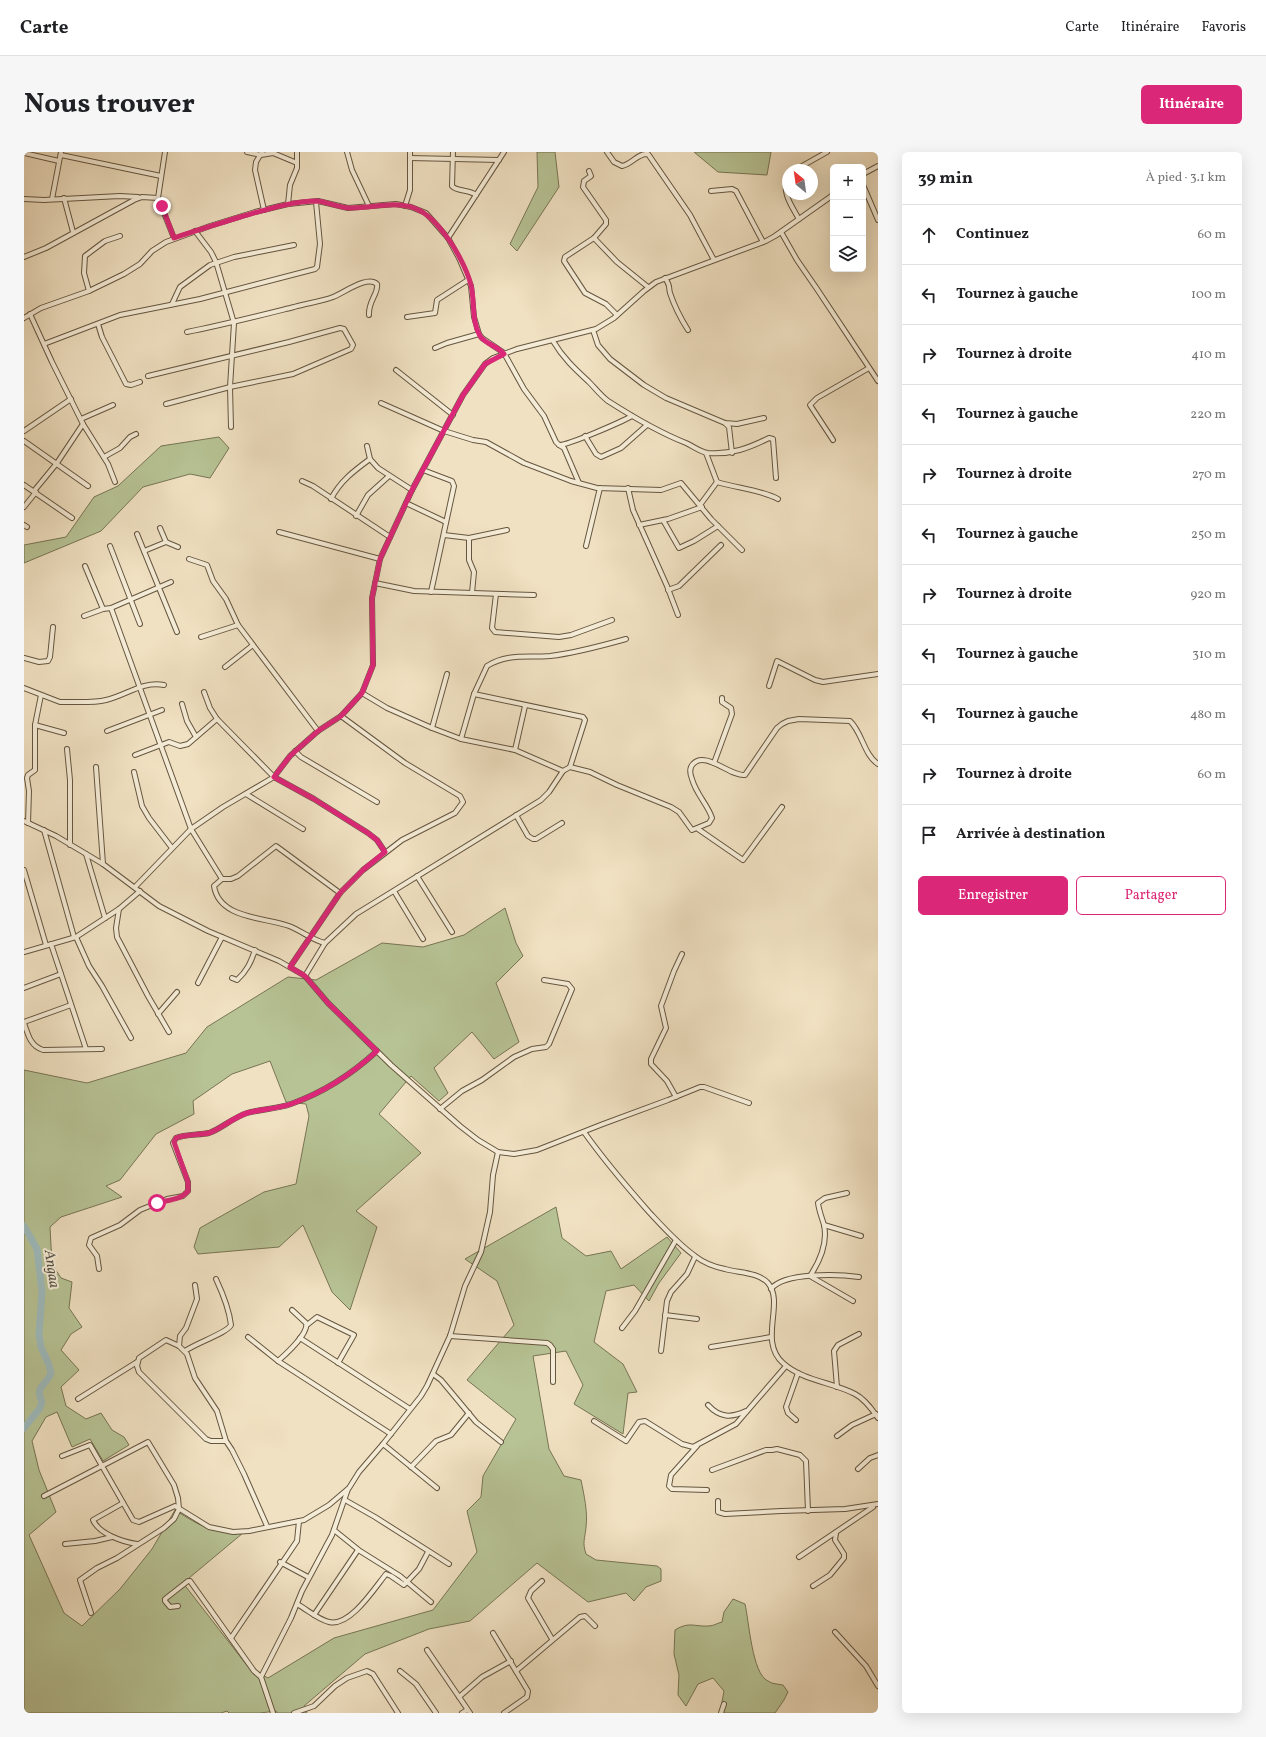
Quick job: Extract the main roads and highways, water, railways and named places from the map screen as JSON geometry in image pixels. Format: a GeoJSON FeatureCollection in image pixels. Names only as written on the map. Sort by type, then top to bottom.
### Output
{"type":"FeatureCollection","features":[{"type":"Feature","properties":{"kind":"waterway","name":"Angaa"},"geometry":{"type":"LineString","coordinates":[[24,1226],[37,1249],[42,1292],[39,1335],[41,1347],[51,1373],[39,1392],[42,1402],[40,1408],[24,1428]]}}]}
